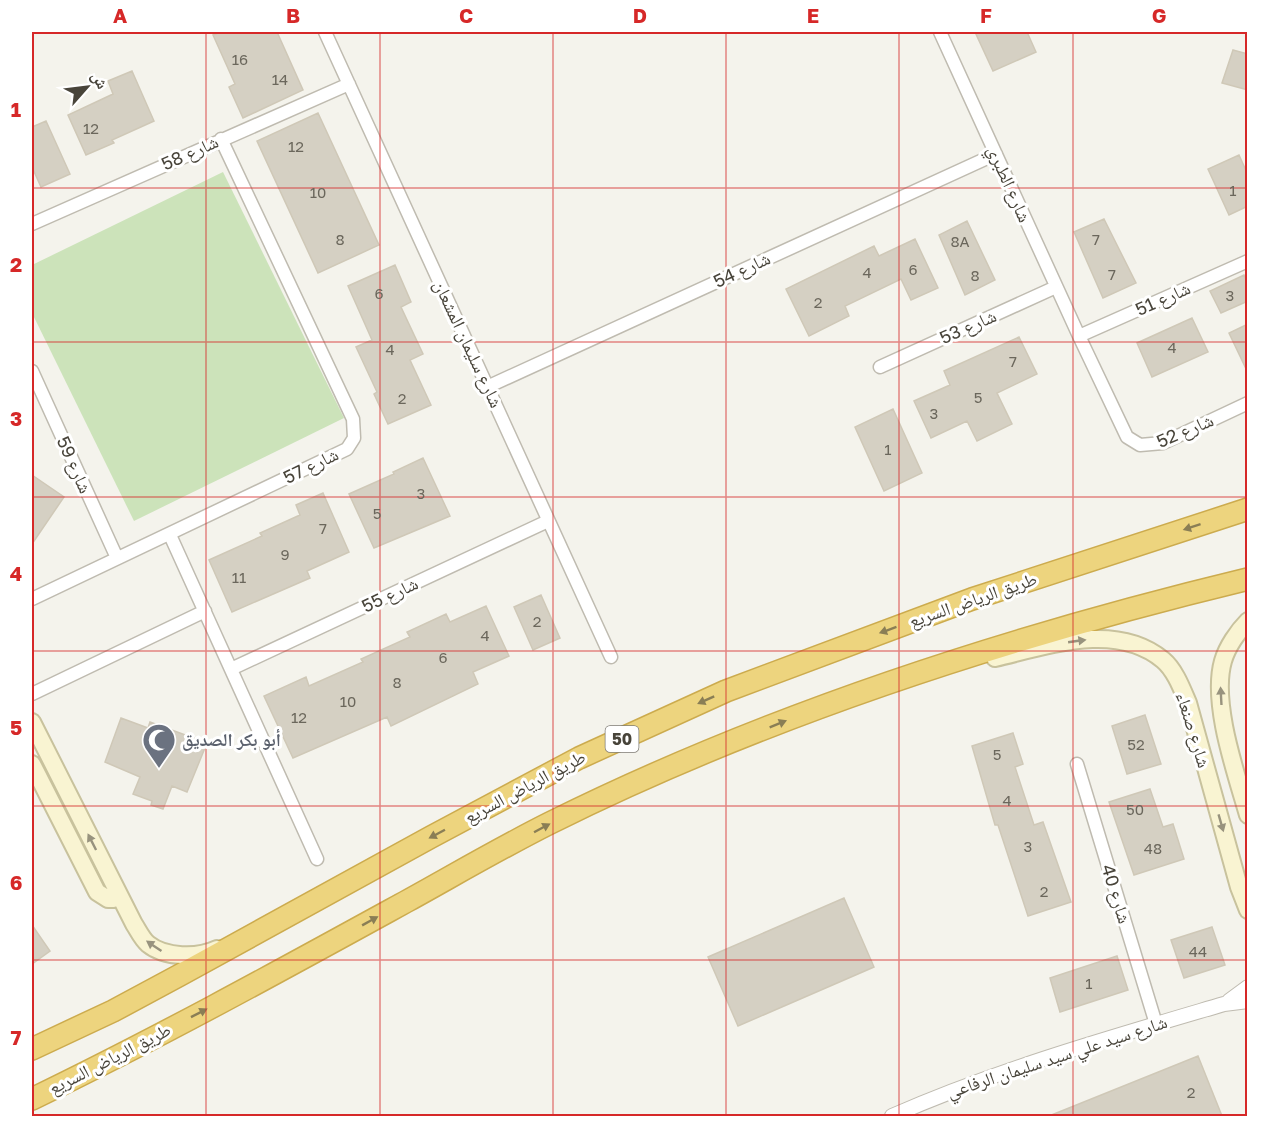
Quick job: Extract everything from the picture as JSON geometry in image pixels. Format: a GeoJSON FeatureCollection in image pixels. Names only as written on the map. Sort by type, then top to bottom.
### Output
{"type":"FeatureCollection","features":[{"type":"Feature","properties":{"kind":"highway","name":"طريق الرياض السريع"},"geometry":{"type":"LineString","coordinates":[[32,1049],[122,1006],[579,758],[726,691],[972,599],[1248,509]]}},
{"type":"Feature","properties":{"kind":"highway","name":"طريق الرياض السريع"},"geometry":{"type":"LineString","coordinates":[[32,1098],[202,1012],[550,823],[681,763],[809,712],[917,674],[1075,624],[1248,579]]}},
{"type":"Feature","properties":{"kind":"main road","name":"شارع صنعاء"},"geometry":{"type":"LineString","coordinates":[[1248,621],[1239,630],[1224,660],[1220,694],[1231,754],[1248,815]]}},
{"type":"Feature","properties":{"kind":"main road","name":"شارع صنعاء"},"geometry":{"type":"LineString","coordinates":[[917,674],[1074,641],[1101,638],[1145,648],[1164,660],[1176,677],[1188,703],[1239,886],[1248,910]]}},
{"type":"Feature","properties":{"kind":"main road"},"geometry":{"type":"LineString","coordinates":[[32,722],[118,894],[148,944],[165,953],[187,955],[213,951],[286,916]]}},
{"type":"Feature","properties":{"kind":"main road"},"geometry":{"type":"LineString","coordinates":[[1205,766],[1214,758],[1223,754],[1231,754]]}},
{"type":"Feature","properties":{"kind":"main road"},"geometry":{"type":"LineString","coordinates":[[33,769],[97,892],[108,899],[114,899],[118,894]]}},
{"type":"Feature","properties":{"kind":"street","name":"شارع سليمان المشعان"},"geometry":{"type":"LineString","coordinates":[[325,32],[610,657]]}},
{"type":"Feature","properties":{"kind":"street","name":"شارع الطبري"},"geometry":{"type":"LineString","coordinates":[[940,32],[1079,336]]}},
{"type":"Feature","properties":{"kind":"street","name":"شارع 58"},"geometry":{"type":"LineString","coordinates":[[32,224],[349,84]]}},
{"type":"Feature","properties":{"kind":"street","name":"شارع 57"},"geometry":{"type":"LineString","coordinates":[[32,599],[347,449],[354,438],[353,418],[221,139]]}},
{"type":"Feature","properties":{"kind":"street","name":"شارع 54"},"geometry":{"type":"LineString","coordinates":[[487,387],[996,154]]}},
{"type":"Feature","properties":{"kind":"street","name":"شارع 51"},"geometry":{"type":"LineString","coordinates":[[1079,336],[1248,261]]}},
{"type":"Feature","properties":{"kind":"street","name":"شارع 53"},"geometry":{"type":"LineString","coordinates":[[880,367],[1056,287]]}},
{"type":"Feature","properties":{"kind":"street","name":"شارع 52"},"geometry":{"type":"LineString","coordinates":[[1079,336],[1123,431],[1134,443],[1148,446],[1164,443],[1248,403]]}},
{"type":"Feature","properties":{"kind":"street","name":"شارع 59"},"geometry":{"type":"LineString","coordinates":[[32,371],[117,558]]}},
{"type":"Feature","properties":{"kind":"street","name":"شارع 55"},"geometry":{"type":"LineString","coordinates":[[231,669],[548,520]]}},
{"type":"Feature","properties":{"kind":"street"},"geometry":{"type":"LineString","coordinates":[[170,535],[317,859]]}},
{"type":"Feature","properties":{"kind":"street"},"geometry":{"type":"LineString","coordinates":[[32,694],[204,611]]}},
{"type":"Feature","properties":{"kind":"street","name":"شارع 40"},"geometry":{"type":"LineString","coordinates":[[1077,764],[1156,1024]]}},
{"type":"Feature","properties":{"kind":"street","name":"شارع سيد علي سيد سليمان الرفاعي"},"geometry":{"type":"LineString","coordinates":[[1224,1004],[1248,987]]}},
{"type":"Feature","properties":{"kind":"street","name":"شارع سيد علي سيد سليمان الرفاعي"},"geometry":{"type":"LineString","coordinates":[[892,1116],[1060,1052],[1224,1004],[1248,1002]]}},
{"type":"Feature","properties":{"kind":"green space"},"geometry":{"type":"Polygon","coordinates":[[[223,172],[344,418],[134,521],[32,313],[32,265],[223,172]]]}},
{"type":"Feature","properties":{"kind":"building"},"geometry":{"type":"Polygon","coordinates":[[[221,32],[277,32],[303,90],[243,118],[229,87],[235,84],[213,35],[221,32]]]}},
{"type":"Feature","properties":{"kind":"building"},"geometry":{"type":"Polygon","coordinates":[[[975,32],[1027,32],[1036,52],[993,71],[975,32]]]}},
{"type":"Feature","properties":{"kind":"building"},"geometry":{"type":"Polygon","coordinates":[[[1233,50],[1248,54],[1248,90],[1222,83],[1233,50]]]}},
{"type":"Feature","properties":{"kind":"building"},"geometry":{"type":"Polygon","coordinates":[[[132,71],[154,121],[86,155],[68,115],[113,94],[108,81],[132,71]]]}},
{"type":"Feature","properties":{"kind":"building"},"geometry":{"type":"Polygon","coordinates":[[[318,113],[379,245],[318,273],[257,141],[318,113]]]}},
{"type":"Feature","properties":{"kind":"building"},"geometry":{"type":"Polygon","coordinates":[[[46,121],[70,174],[41,187],[32,167],[32,127],[46,121]]]}},
{"type":"Feature","properties":{"kind":"building"},"geometry":{"type":"Polygon","coordinates":[[[1239,155],[1248,175],[1248,206],[1229,215],[1208,169],[1239,155]]]}},
{"type":"Feature","properties":{"kind":"building"},"geometry":{"type":"Polygon","coordinates":[[[1104,219],[1136,283],[1103,298],[1074,232],[1104,219]]]}},
{"type":"Feature","properties":{"kind":"building"},"geometry":{"type":"Polygon","coordinates":[[[967,221],[995,280],[965,295],[939,235],[967,221]]]}},
{"type":"Feature","properties":{"kind":"building"},"geometry":{"type":"Polygon","coordinates":[[[915,239],[938,288],[911,300],[901,279],[845,306],[849,316],[809,336],[786,289],[874,246],[879,256],[915,239]]]}},
{"type":"Feature","properties":{"kind":"building"},"geometry":{"type":"Polygon","coordinates":[[[395,265],[411,302],[401,307],[423,354],[410,360],[431,405],[388,424],[374,394],[377,392],[356,347],[372,340],[348,286],[395,265]]]}},
{"type":"Feature","properties":{"kind":"building"},"geometry":{"type":"Polygon","coordinates":[[[1244,275],[1248,284],[1248,301],[1221,313],[1210,291],[1244,275]]]}},
{"type":"Feature","properties":{"kind":"building"},"geometry":{"type":"Polygon","coordinates":[[[1192,318],[1208,352],[1152,377],[1137,343],[1192,318]]]}},
{"type":"Feature","properties":{"kind":"building"},"geometry":{"type":"Polygon","coordinates":[[[1248,324],[1248,373],[1229,333],[1248,324]]]}},
{"type":"Feature","properties":{"kind":"building"},"geometry":{"type":"Polygon","coordinates":[[[1019,337],[1037,374],[997,393],[1012,424],[977,441],[967,421],[931,438],[914,401],[950,385],[944,371],[1019,337]]]}},
{"type":"Feature","properties":{"kind":"building"},"geometry":{"type":"Polygon","coordinates":[[[893,409],[922,473],[884,491],[855,427],[893,409]]]}},
{"type":"Feature","properties":{"kind":"building"},"geometry":{"type":"Polygon","coordinates":[[[423,458],[450,516],[374,548],[349,494],[423,458]]]}},
{"type":"Feature","properties":{"kind":"building"},"geometry":{"type":"Polygon","coordinates":[[[32,475],[64,497],[32,544],[32,475]]]}},
{"type":"Feature","properties":{"kind":"building"},"geometry":{"type":"Polygon","coordinates":[[[323,493],[349,552],[307,571],[310,578],[232,612],[209,560],[262,536],[260,533],[300,515],[296,505],[323,493]]]}},
{"type":"Feature","properties":{"kind":"building"},"geometry":{"type":"Polygon","coordinates":[[[541,595],[560,638],[533,650],[514,607],[541,595]]]}},
{"type":"Feature","properties":{"kind":"building"},"geometry":{"type":"Polygon","coordinates":[[[486,606],[509,656],[473,672],[478,684],[391,726],[387,717],[293,758],[264,696],[306,677],[309,686],[363,662],[361,659],[410,637],[407,632],[446,614],[450,622],[486,606]]]}},
{"type":"Feature","properties":{"kind":"building"},"geometry":{"type":"Polygon","coordinates":[[[1145,715],[1161,764],[1127,774],[1112,726],[1145,715]]]}},
{"type":"Feature","properties":{"kind":"building","name":"أبو بكر الصديق"},"geometry":{"type":"Polygon","coordinates":[[[121,718],[148,728],[150,722],[207,743],[187,792],[172,786],[163,809],[151,805],[152,801],[133,794],[140,777],[105,762],[121,718]]]}},
{"type":"Feature","properties":{"kind":"building"},"geometry":{"type":"Polygon","coordinates":[[[1013,733],[1023,764],[1015,767],[1034,825],[1043,822],[1071,902],[1028,916],[998,825],[995,825],[972,746],[1013,733]]]}},
{"type":"Feature","properties":{"kind":"building"},"geometry":{"type":"Polygon","coordinates":[[[1150,789],[1163,827],[1173,824],[1184,859],[1134,875],[1109,802],[1150,789]]]}},
{"type":"Feature","properties":{"kind":"building"},"geometry":{"type":"Polygon","coordinates":[[[844,898],[874,967],[738,1026],[708,957],[844,898]]]}},
{"type":"Feature","properties":{"kind":"building"},"geometry":{"type":"Polygon","coordinates":[[[32,925],[50,951],[32,964],[32,925]]]}},
{"type":"Feature","properties":{"kind":"building"},"geometry":{"type":"Polygon","coordinates":[[[1212,927],[1225,965],[1184,978],[1171,940],[1212,927]]]}},
{"type":"Feature","properties":{"kind":"building"},"geometry":{"type":"Polygon","coordinates":[[[1117,956],[1128,990],[1060,1012],[1050,978],[1117,956]]]}},
{"type":"Feature","properties":{"kind":"building"},"geometry":{"type":"Polygon","coordinates":[[[1198,1056],[1222,1116],[1049,1116],[1198,1056]]]}},
{"type":"Feature","properties":{"kind":"place","name":"أبو بكر الصديق"},"geometry":{"type":"Point","coordinates":[159,769]}}]}
